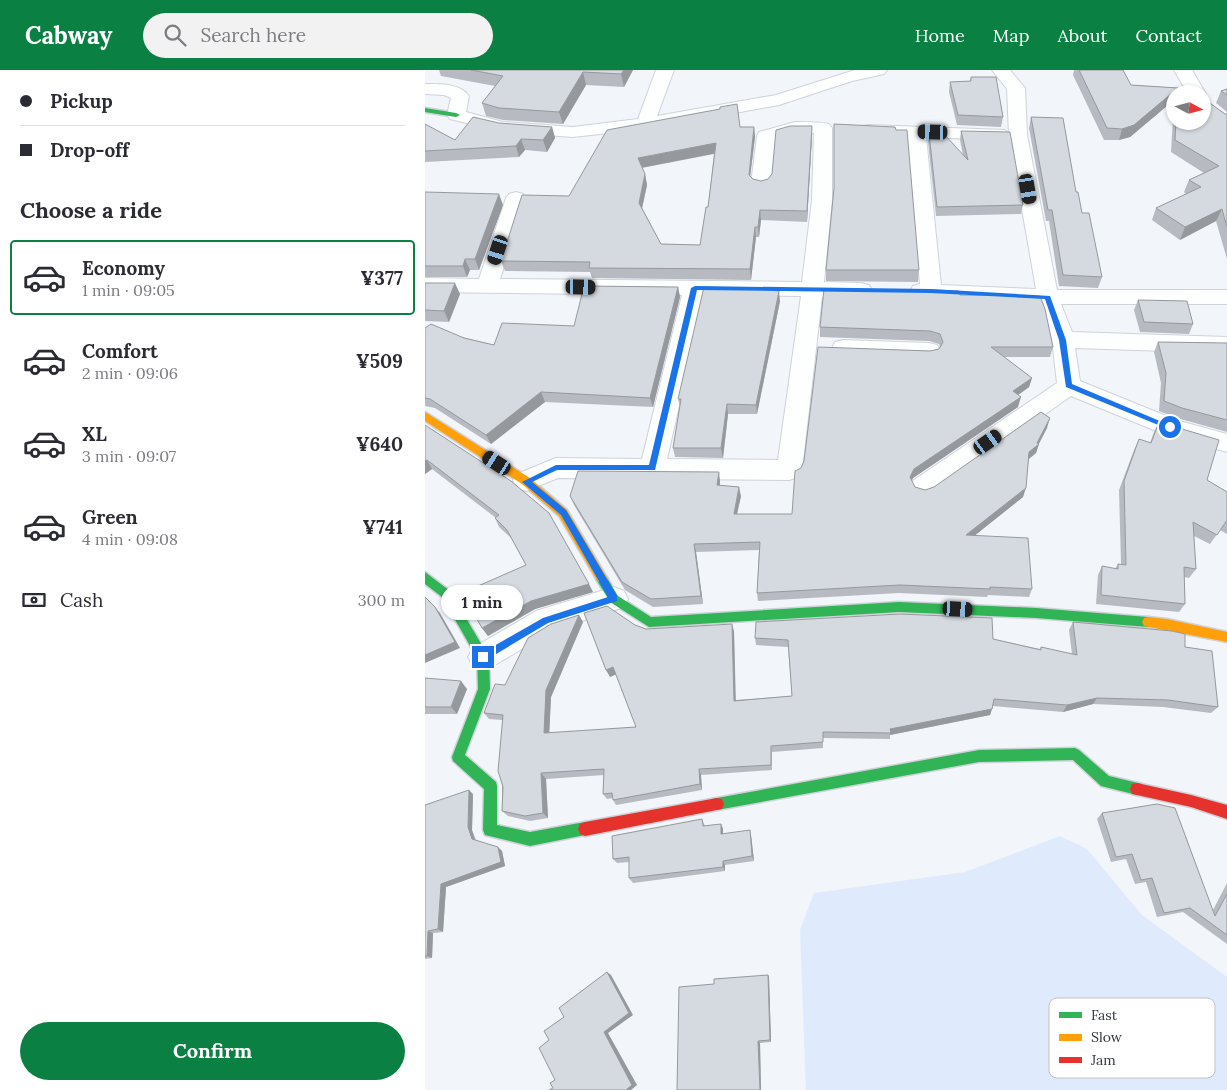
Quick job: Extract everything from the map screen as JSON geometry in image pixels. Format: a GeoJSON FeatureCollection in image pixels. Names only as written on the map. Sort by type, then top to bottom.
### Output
{"type":"FeatureCollection","features":[{"type":"Feature","properties":{"kind":"street"},"geometry":{"type":"LineString","coordinates":[[645,124],[665,70]]}},
{"type":"Feature","properties":{"kind":"street"},"geometry":{"type":"LineString","coordinates":[[425,110],[456,115],[503,127],[573,132],[645,124],[779,100],[847,77],[878,70]]}},
{"type":"Feature","properties":{"kind":"street"},"geometry":{"type":"LineString","coordinates":[[1001,70],[1015,88],[1018,135],[1048,297],[1063,340],[1069,386]]}},
{"type":"Feature","properties":{"kind":"street"},"geometry":{"type":"LineString","coordinates":[[1183,70],[1192,85]]}},
{"type":"Feature","properties":{"kind":"street"},"geometry":{"type":"LineString","coordinates":[[425,89],[447,90],[460,96],[456,115]]}},
{"type":"Feature","properties":{"kind":"street"},"geometry":{"type":"LineString","coordinates":[[761,184],[766,136],[795,127],[1018,135]]}},
{"type":"Feature","properties":{"kind":"street"},"geometry":{"type":"LineString","coordinates":[[526,482],[556,468],[789,470],[806,347],[822,200],[838,129]]}},
{"type":"Feature","properties":{"kind":"street"},"geometry":{"type":"LineString","coordinates":[[916,131],[931,291]]}},
{"type":"Feature","properties":{"kind":"street"},"geometry":{"type":"LineString","coordinates":[[487,285],[516,198]]}},
{"type":"Feature","properties":{"kind":"street"},"geometry":{"type":"LineString","coordinates":[[425,284],[931,291],[1048,297],[1227,297]]}},
{"type":"Feature","properties":{"kind":"street"},"geometry":{"type":"LineString","coordinates":[[652,468],[695,288]]}},
{"type":"Feature","properties":{"kind":"street"},"geometry":{"type":"LineString","coordinates":[[1063,340],[1227,345]]}},
{"type":"Feature","properties":{"kind":"street"},"geometry":{"type":"LineString","coordinates":[[806,347],[929,351]]}},
{"type":"Feature","properties":{"kind":"street"},"geometry":{"type":"LineString","coordinates":[[1069,386],[1170,427],[1227,443]]}},
{"type":"Feature","properties":{"kind":"street"},"geometry":{"type":"LineString","coordinates":[[923,487],[1069,386]]}},
{"type":"Feature","properties":{"kind":"street"},"geometry":{"type":"LineString","coordinates":[[425,416],[526,482],[563,513],[614,599],[649,622],[899,607],[1036,613],[1157,624],[1227,637]]}},
{"type":"Feature","properties":{"kind":"street"},"geometry":{"type":"LineString","coordinates":[[425,577],[446,594],[483,657],[484,689],[459,757],[491,786],[490,830],[530,840],[979,756],[1075,754],[1106,782],[1191,800],[1227,812]]}},
{"type":"Feature","properties":{"kind":"street"},"geometry":{"type":"LineString","coordinates":[[483,657],[546,620],[614,599]]}},
{"type":"Feature","properties":{"kind":"shaded area"},"geometry":{"type":"Polygon","coordinates":[[[1060,836],[1087,849],[1142,915],[1227,977],[1227,1090],[806,1090],[800,930],[814,893],[965,872],[1060,836]]]}},
{"type":"Feature","properties":{"kind":"building"},"geometry":{"type":"Polygon","coordinates":[[[471,70],[624,70],[621,74],[583,72],[559,112],[499,108],[482,103],[503,76],[471,70]]]}},
{"type":"Feature","properties":{"kind":"building"},"geometry":{"type":"Polygon","coordinates":[[[1079,70],[1123,70],[1131,85],[1166,87],[1166,98],[1134,125],[1122,129],[1107,128],[1079,70]]]}},
{"type":"Feature","properties":{"kind":"building"},"geometry":{"type":"Polygon","coordinates":[[[971,77],[996,77],[1003,117],[958,115],[950,82],[971,81],[971,77]]]}},
{"type":"Feature","properties":{"kind":"building"},"geometry":{"type":"Polygon","coordinates":[[[1227,89],[1227,95],[1221,91],[1227,89]]]}},
{"type":"Feature","properties":{"kind":"building"},"geometry":{"type":"Polygon","coordinates":[[[737,104],[740,127],[754,127],[749,175],[753,179],[761,181],[768,179],[772,174],[776,130],[790,126],[812,126],[807,211],[760,210],[758,227],[755,227],[750,269],[589,268],[590,262],[501,261],[522,195],[569,196],[607,130],[720,109],[720,107],[737,104]],[[716,143],[638,158],[645,174],[639,203],[661,244],[700,245],[706,207],[708,207],[716,143]]]}},
{"type":"Feature","properties":{"kind":"building"},"geometry":{"type":"Polygon","coordinates":[[[1211,104],[1227,114],[1227,227],[1222,209],[1185,227],[1156,208],[1201,187],[1189,180],[1219,166],[1175,140],[1176,130],[1211,130],[1211,104]]]}},
{"type":"Feature","properties":{"kind":"building"},"geometry":{"type":"Polygon","coordinates":[[[473,117],[499,123],[552,127],[543,140],[521,139],[516,146],[425,151],[425,124],[455,140],[473,117]]]}},
{"type":"Feature","properties":{"kind":"building"},"geometry":{"type":"Polygon","coordinates":[[[1031,117],[1063,118],[1076,192],[1078,192],[1082,213],[1089,213],[1102,277],[1063,275],[1052,210],[1048,210],[1031,117]]]}},
{"type":"Feature","properties":{"kind":"building"},"geometry":{"type":"Polygon","coordinates":[[[834,124],[895,127],[896,130],[907,130],[919,270],[826,270],[834,188],[834,124]]]}},
{"type":"Feature","properties":{"kind":"building"},"geometry":{"type":"Polygon","coordinates":[[[961,131],[1010,132],[1023,205],[937,207],[929,133],[943,133],[968,160],[961,131]]]}},
{"type":"Feature","properties":{"kind":"building"},"geometry":{"type":"Polygon","coordinates":[[[425,192],[499,194],[475,259],[465,259],[463,266],[425,266],[425,192]]]}},
{"type":"Feature","properties":{"kind":"building"},"geometry":{"type":"Polygon","coordinates":[[[425,283],[455,283],[444,311],[425,310],[425,283]]]}},
{"type":"Feature","properties":{"kind":"building"},"geometry":{"type":"Polygon","coordinates":[[[584,286],[678,287],[650,398],[541,392],[486,435],[430,399],[425,398],[425,328],[431,324],[464,338],[494,345],[502,323],[574,326],[584,286]]]}},
{"type":"Feature","properties":{"kind":"building"},"geometry":{"type":"Polygon","coordinates":[[[704,287],[779,291],[756,405],[727,404],[721,448],[673,448],[681,399],[678,399],[704,287]]]}},
{"type":"Feature","properties":{"kind":"building"},"geometry":{"type":"Polygon","coordinates":[[[824,289],[932,290],[959,291],[960,295],[1040,296],[1045,309],[1053,347],[991,347],[1032,378],[1013,391],[1021,397],[914,469],[910,477],[915,487],[925,490],[934,487],[1041,412],[1050,418],[1037,443],[1039,444],[1029,452],[1026,488],[966,535],[1028,538],[1032,589],[900,585],[757,593],[760,542],[694,544],[701,596],[651,599],[622,582],[570,496],[578,471],[719,472],[717,485],[739,487],[734,514],[792,514],[795,471],[801,468],[804,461],[818,347],[930,351],[939,349],[943,342],[940,334],[930,331],[820,327],[824,289]]]}},
{"type":"Feature","properties":{"kind":"building"},"geometry":{"type":"Polygon","coordinates":[[[1138,300],[1187,301],[1193,324],[1144,322],[1138,300]]]}},
{"type":"Feature","properties":{"kind":"building"},"geometry":{"type":"Polygon","coordinates":[[[1158,342],[1227,343],[1227,420],[1182,408],[1164,401],[1166,373],[1158,342]]]}},
{"type":"Feature","properties":{"kind":"building"},"geometry":{"type":"Polygon","coordinates":[[[1159,422],[1219,440],[1207,480],[1227,492],[1227,520],[1217,535],[1193,522],[1196,569],[1184,567],[1185,604],[1101,595],[1102,566],[1118,569],[1118,564],[1126,565],[1124,481],[1139,439],[1151,443],[1159,422]]]}},
{"type":"Feature","properties":{"kind":"building"},"geometry":{"type":"Polygon","coordinates":[[[425,425],[511,481],[549,513],[589,584],[531,601],[482,628],[462,593],[526,565],[507,530],[495,518],[499,515],[427,460],[425,461],[425,425]]]}},
{"type":"Feature","properties":{"kind":"building"},"geometry":{"type":"Polygon","coordinates":[[[425,597],[435,607],[455,642],[425,655],[425,597]]]}},
{"type":"Feature","properties":{"kind":"building"},"geometry":{"type":"Polygon","coordinates":[[[607,606],[635,625],[646,629],[732,624],[734,701],[792,696],[788,640],[755,638],[756,622],[900,614],[992,618],[993,639],[1041,650],[1041,647],[1077,655],[1073,622],[1172,631],[1185,634],[1185,647],[1212,651],[1218,707],[1168,700],[1097,698],[1067,705],[994,699],[992,709],[890,729],[891,733],[823,732],[823,742],[771,746],[771,765],[699,769],[700,784],[613,800],[612,793],[603,794],[604,769],[541,773],[543,813],[525,816],[502,811],[503,787],[498,771],[503,715],[484,713],[495,684],[505,685],[528,638],[551,624],[579,615],[546,690],[544,733],[636,727],[613,667],[606,670],[584,613],[607,606]]]}},
{"type":"Feature","properties":{"kind":"building"},"geometry":{"type":"Polygon","coordinates":[[[425,678],[461,681],[451,707],[425,707],[425,678]]]}},
{"type":"Feature","properties":{"kind":"building"},"geometry":{"type":"Polygon","coordinates":[[[469,790],[468,827],[472,839],[498,847],[501,862],[441,884],[438,929],[428,931],[427,956],[425,956],[425,805],[469,790]]]}},
{"type":"Feature","properties":{"kind":"building"},"geometry":{"type":"Polygon","coordinates":[[[1157,804],[1175,808],[1215,916],[1227,894],[1227,935],[1190,908],[1164,913],[1152,878],[1141,880],[1132,854],[1116,857],[1102,813],[1157,804]]]}},
{"type":"Feature","properties":{"kind":"building"},"geometry":{"type":"Polygon","coordinates":[[[702,819],[703,826],[721,824],[721,834],[750,830],[752,856],[723,861],[723,867],[629,878],[629,857],[613,859],[612,836],[702,819]]]}},
{"type":"Feature","properties":{"kind":"building"},"geometry":{"type":"Polygon","coordinates":[[[607,972],[629,1013],[604,1032],[632,1085],[626,1090],[549,1090],[553,1088],[550,1083],[555,1080],[539,1048],[549,1040],[544,1031],[564,1017],[559,1008],[607,972]]]}},
{"type":"Feature","properties":{"kind":"building"},"geometry":{"type":"Polygon","coordinates":[[[768,975],[770,1040],[758,1041],[760,1090],[677,1090],[679,987],[714,984],[714,979],[768,975]]]}},
{"type":"Feature","properties":{"kind":"traffic: fast"},"geometry":{"type":"LineString","coordinates":[[425,110],[456,115]]}},
{"type":"Feature","properties":{"kind":"traffic: fast"},"geometry":{"type":"LineString","coordinates":[[425,577],[446,594],[483,657],[484,689],[458,757],[491,786],[490,830],[530,839],[585,829]]}},
{"type":"Feature","properties":{"kind":"traffic: fast"},"geometry":{"type":"LineString","coordinates":[[602,579],[614,599],[649,622],[899,607],[1036,613],[1148,622]]}},
{"type":"Feature","properties":{"kind":"traffic: fast"},"geometry":{"type":"LineString","coordinates":[[717,804],[979,756],[1075,754],[1106,782],[1137,789]]}},
{"type":"Feature","properties":{"kind":"traffic: slow"},"geometry":{"type":"LineString","coordinates":[[425,416],[526,481],[563,513],[602,579]]}},
{"type":"Feature","properties":{"kind":"traffic: slow"},"geometry":{"type":"LineString","coordinates":[[1148,622],[1167,624],[1227,637]]}},
{"type":"Feature","properties":{"kind":"traffic: jam"},"geometry":{"type":"LineString","coordinates":[[1137,789],[1191,801],[1227,812]]}},
{"type":"Feature","properties":{"kind":"traffic: jam"},"geometry":{"type":"LineString","coordinates":[[585,829],[717,804]]}},
{"type":"Feature","properties":{"kind":"route"},"geometry":{"type":"LineString","coordinates":[[483,657],[546,620],[614,599],[563,513],[526,482],[556,468],[652,468],[695,288],[931,291],[1048,297],[1063,340],[1069,386],[1170,427]]}}]}
